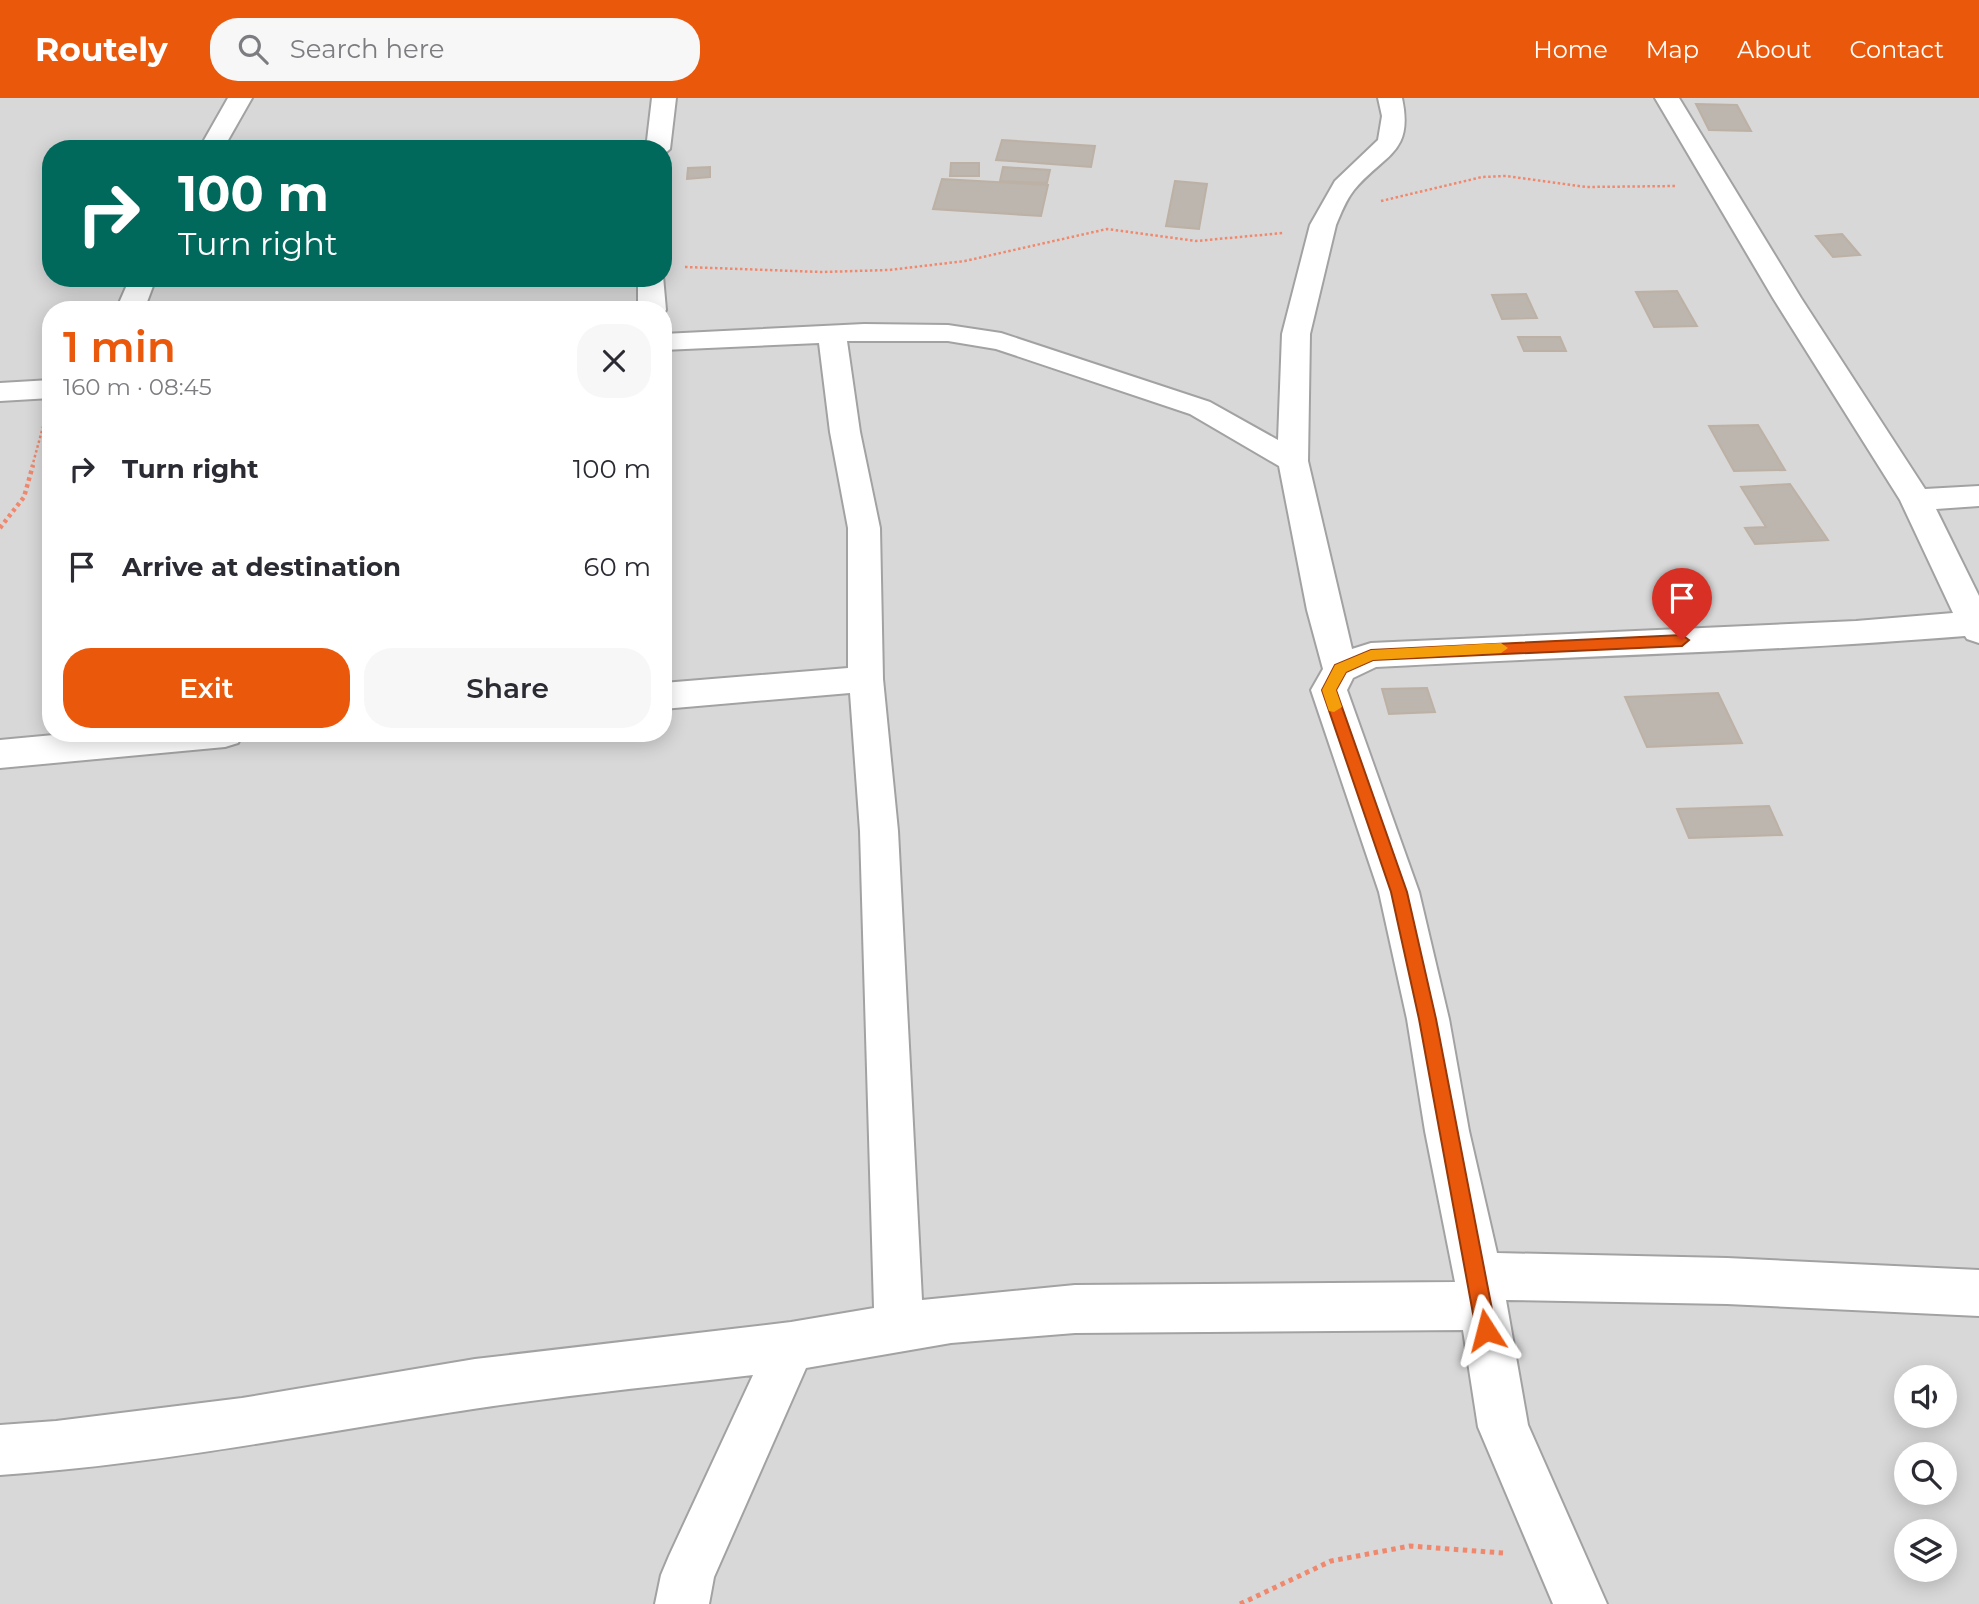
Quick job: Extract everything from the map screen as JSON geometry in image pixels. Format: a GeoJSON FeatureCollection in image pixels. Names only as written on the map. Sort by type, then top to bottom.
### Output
{"type":"FeatureCollection","features":[{"type":"Feature","properties":{"kind":"street"},"geometry":{"type":"LineString","coordinates":[[216,140],[240,98]]}},
{"type":"Feature","properties":{"kind":"street"},"geometry":{"type":"LineString","coordinates":[[660,140],[664,98]]}},
{"type":"Feature","properties":{"kind":"street"},"geometry":{"type":"LineString","coordinates":[[1340,668],[1324,610],[1293,461],[1296,334],[1326,218],[1343,188],[1383,152],[1394,134],[1395,116],[1390,98]]}},
{"type":"Feature","properties":{"kind":"street"},"geometry":{"type":"LineString","coordinates":[[1580,1604],[1503,1427],[1428,1019],[1399,892],[1329,690],[1340,668],[1371,655],[1976,627],[1916,500],[1719,186],[1667,98]]}},
{"type":"Feature","properties":{"kind":"street"},"geometry":{"type":"LineString","coordinates":[[672,342],[832,334],[948,333],[1001,341],[1200,408],[1293,461]]}},
{"type":"Feature","properties":{"kind":"street"},"geometry":{"type":"LineString","coordinates":[[832,334],[845,432],[864,528],[866,679],[879,831],[899,1328]]}},
{"type":"Feature","properties":{"kind":"street"},"geometry":{"type":"LineString","coordinates":[[0,392],[42,390]]}},
{"type":"Feature","properties":{"kind":"street"},"geometry":{"type":"LineString","coordinates":[[1916,500],[1979,496]]}},
{"type":"Feature","properties":{"kind":"street"},"geometry":{"type":"LineString","coordinates":[[672,695],[866,679]]}},
{"type":"Feature","properties":{"kind":"street"},"geometry":{"type":"LineString","coordinates":[[0,754],[129,742]]}},
{"type":"Feature","properties":{"kind":"street"},"geometry":{"type":"LineString","coordinates":[[0,1450],[57,1446],[242,1423],[475,1384],[791,1346],[951,1319],[1075,1309],[1727,1281],[1979,1293]]}},
{"type":"Feature","properties":{"kind":"street"},"geometry":{"type":"LineString","coordinates":[[682,1604],[688,1575],[791,1346]]}},
{"type":"Feature","properties":{"kind":"path"},"geometry":{"type":"LineString","coordinates":[[672,272],[901,269],[965,261],[1107,229],[1196,241],[1267,236],[1482,177],[1506,176],[1586,187],[1719,186]]}},
{"type":"Feature","properties":{"kind":"path"},"geometry":{"type":"LineString","coordinates":[[0,528],[24,497],[42,430]]}},
{"type":"Feature","properties":{"kind":"path"},"geometry":{"type":"LineString","coordinates":[[1240,1604],[1331,1561],[1410,1546],[1559,1558]]}},
{"type":"Feature","properties":{"kind":"shaded area"},"geometry":{"type":"Polygon","coordinates":[[[0,98],[1979,98],[1979,1604],[0,1604],[0,98]]]}},
{"type":"Feature","properties":{"kind":"building"},"geometry":{"type":"Polygon","coordinates":[[[1696,104],[1737,105],[1751,131],[1709,130],[1696,104]]]}},
{"type":"Feature","properties":{"kind":"building"},"geometry":{"type":"Polygon","coordinates":[[[1002,140],[1095,146],[1091,167],[996,160],[1002,140]]]}},
{"type":"Feature","properties":{"kind":"building"},"geometry":{"type":"Polygon","coordinates":[[[951,163],[979,163],[979,176],[950,176],[951,163]]]}},
{"type":"Feature","properties":{"kind":"building"},"geometry":{"type":"Polygon","coordinates":[[[710,167],[710,177],[687,179],[688,168],[710,167]]]}},
{"type":"Feature","properties":{"kind":"building"},"geometry":{"type":"Polygon","coordinates":[[[1003,167],[1050,170],[1047,183],[1000,181],[1003,167]]]}},
{"type":"Feature","properties":{"kind":"building"},"geometry":{"type":"Polygon","coordinates":[[[942,179],[1048,185],[1041,216],[933,209],[942,179]]]}},
{"type":"Feature","properties":{"kind":"building"},"geometry":{"type":"Polygon","coordinates":[[[1175,181],[1207,184],[1199,229],[1166,226],[1175,181]]]}},
{"type":"Feature","properties":{"kind":"building"},"geometry":{"type":"Polygon","coordinates":[[[1842,234],[1860,255],[1833,257],[1816,236],[1842,234]]]}},
{"type":"Feature","properties":{"kind":"building"},"geometry":{"type":"Polygon","coordinates":[[[1677,291],[1697,326],[1654,327],[1636,292],[1677,291]]]}},
{"type":"Feature","properties":{"kind":"building"},"geometry":{"type":"Polygon","coordinates":[[[1526,294],[1537,318],[1502,319],[1492,295],[1526,294]]]}},
{"type":"Feature","properties":{"kind":"building"},"geometry":{"type":"Polygon","coordinates":[[[1518,337],[1560,337],[1566,351],[1524,351],[1518,337]]]}},
{"type":"Feature","properties":{"kind":"building"},"geometry":{"type":"Polygon","coordinates":[[[1758,425],[1785,470],[1734,471],[1709,426],[1758,425]]]}},
{"type":"Feature","properties":{"kind":"building"},"geometry":{"type":"Polygon","coordinates":[[[1790,484],[1828,540],[1755,544],[1745,528],[1766,527],[1741,487],[1790,484]]]}},
{"type":"Feature","properties":{"kind":"building"},"geometry":{"type":"Polygon","coordinates":[[[1427,688],[1435,712],[1389,714],[1382,689],[1427,688]]]}},
{"type":"Feature","properties":{"kind":"building"},"geometry":{"type":"Polygon","coordinates":[[[1718,693],[1742,743],[1647,747],[1625,697],[1718,693]]]}},
{"type":"Feature","properties":{"kind":"building"},"geometry":{"type":"Polygon","coordinates":[[[1769,806],[1782,835],[1689,838],[1677,809],[1769,806]]]}},
{"type":"Feature","properties":{"kind":"slow traffic"},"geometry":{"type":"LineString","coordinates":[[1334,707],[1329,690],[1340,668],[1371,655],[1501,648]]}},
{"type":"Feature","properties":{"kind":"route"},"geometry":{"type":"LineString","coordinates":[[1486,1330],[1428,1019],[1399,892],[1329,690],[1340,668],[1371,655],[1682,640]]}}]}
